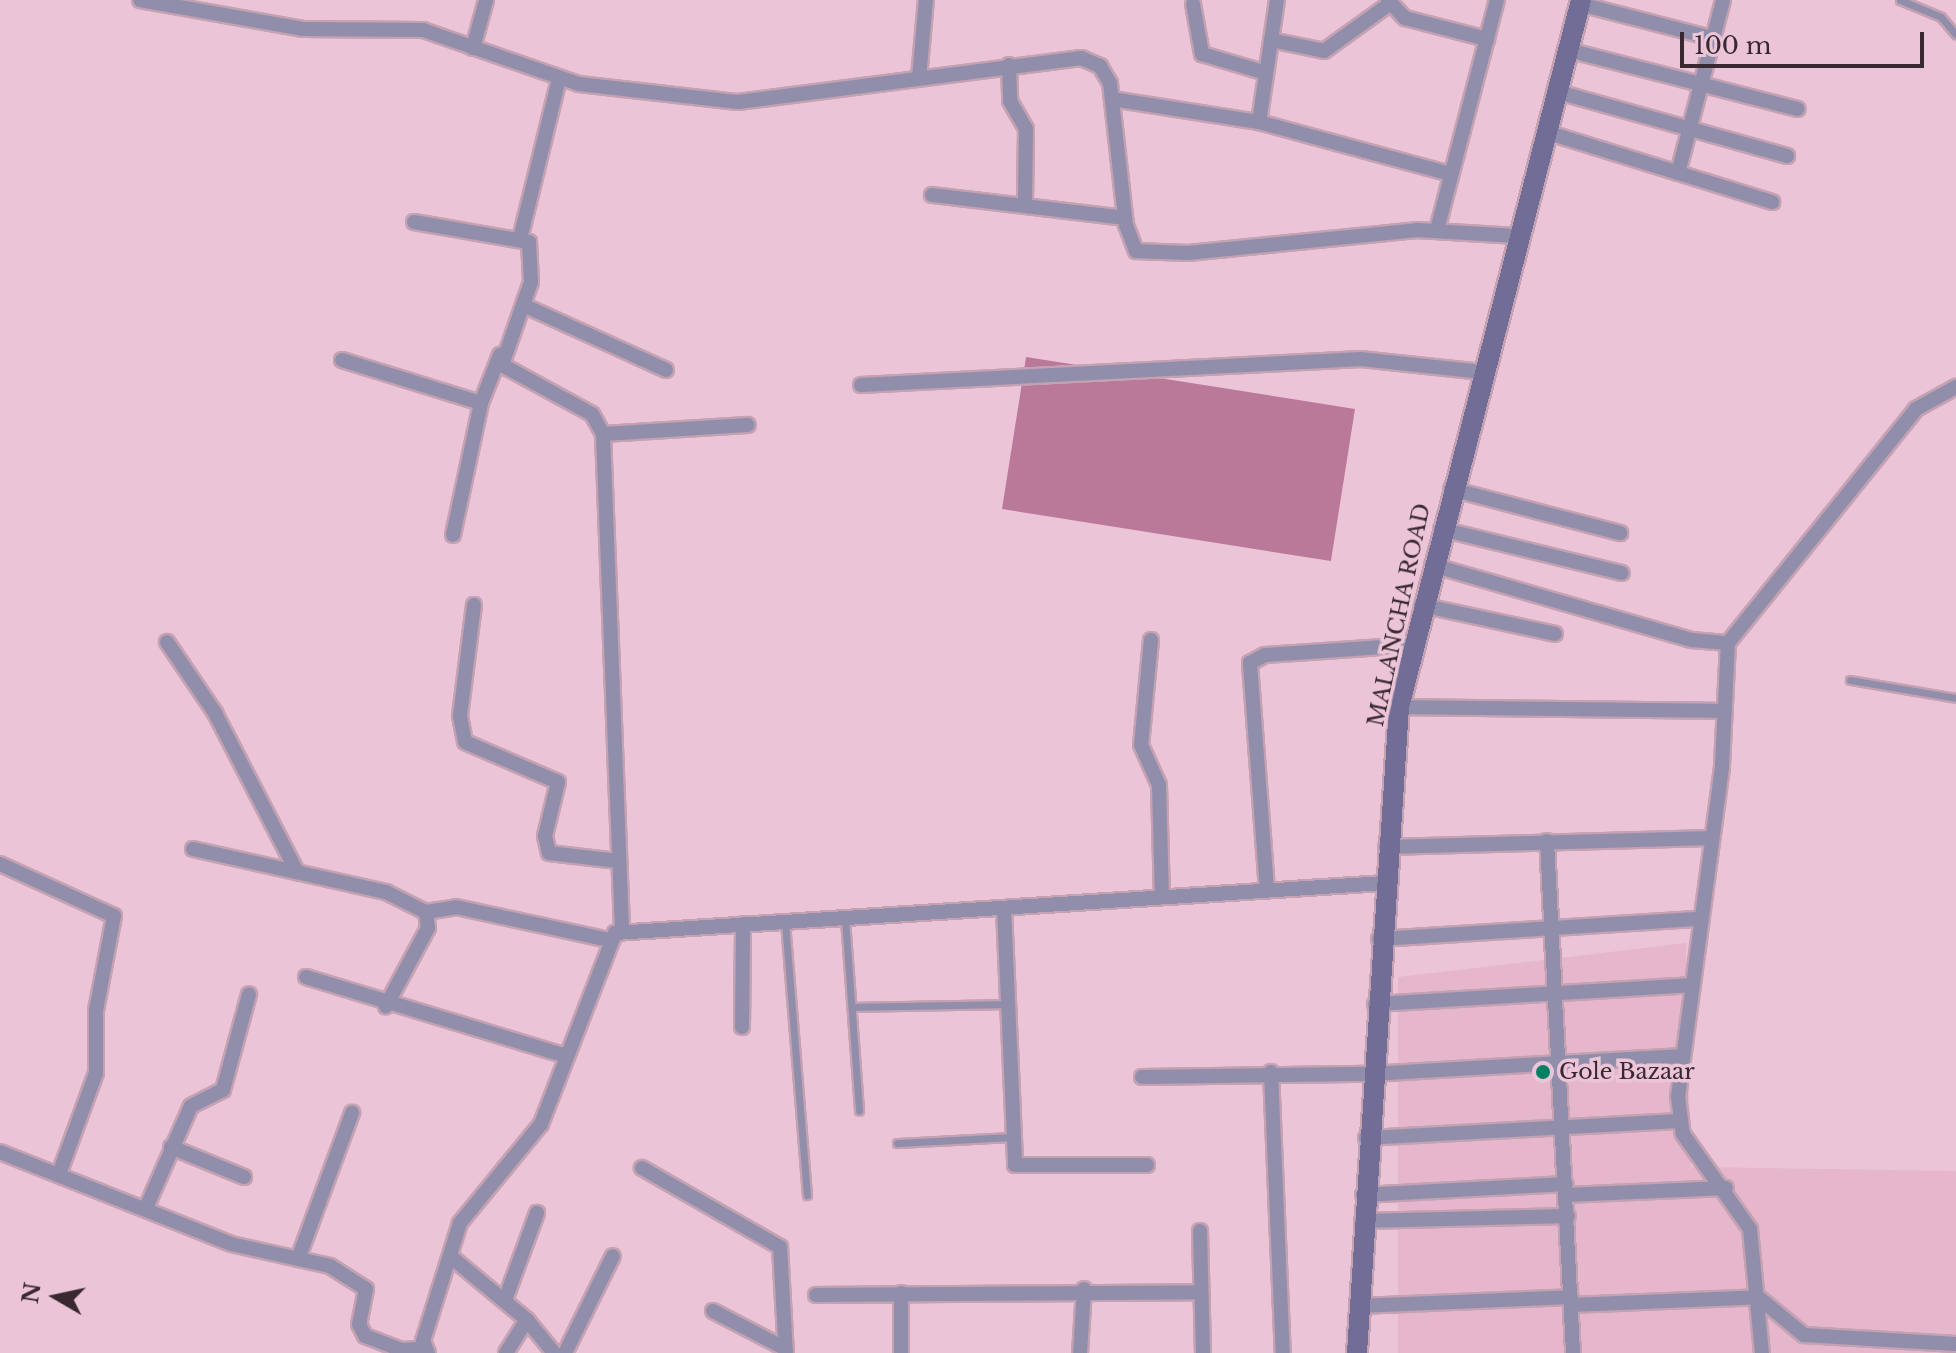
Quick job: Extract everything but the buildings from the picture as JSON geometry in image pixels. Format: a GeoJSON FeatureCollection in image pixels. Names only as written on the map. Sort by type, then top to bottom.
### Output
{"type":"FeatureCollection","features":[{"type":"Feature","properties":{"kind":"main road","name":"MALANCHA ROAD"},"geometry":{"type":"LineString","coordinates":[[1357,1353],[1370,1074],[1399,707],[1421,605],[1580,2]]}},
{"type":"Feature","properties":{"kind":"street"},"geometry":{"type":"LineString","coordinates":[[140,0],[302,29],[413,29],[559,79],[731,101],[1009,65],[1093,62],[1106,72],[1112,99],[1131,246],[1160,255],[1437,230],[1517,236]]}},
{"type":"Feature","properties":{"kind":"street"},"geometry":{"type":"LineString","coordinates":[[473,48],[486,0]]}},
{"type":"Feature","properties":{"kind":"street"},"geometry":{"type":"LineString","coordinates":[[919,78],[926,0]]}},
{"type":"Feature","properties":{"kind":"street"},"geometry":{"type":"LineString","coordinates":[[1259,122],[1277,0]]}},
{"type":"Feature","properties":{"kind":"street"},"geometry":{"type":"LineString","coordinates":[[1437,230],[1497,0]]}},
{"type":"Feature","properties":{"kind":"street"},"geometry":{"type":"LineString","coordinates":[[1678,173],[1723,0]]}},
{"type":"Feature","properties":{"kind":"street"},"geometry":{"type":"LineString","coordinates":[[1580,2],[1715,39]]}},
{"type":"Feature","properties":{"kind":"street"},"geometry":{"type":"LineString","coordinates":[[1271,40],[1324,51],[1388,3],[1405,18],[1487,39]]}},
{"type":"Feature","properties":{"kind":"street"},"geometry":{"type":"LineString","coordinates":[[1193,4],[1202,54],[1266,73]]}},
{"type":"Feature","properties":{"kind":"street"},"geometry":{"type":"LineString","coordinates":[[1568,50],[1798,109]]}},
{"type":"Feature","properties":{"kind":"street"},"geometry":{"type":"LineString","coordinates":[[1009,65],[1010,101],[1026,129],[1025,204]]}},
{"type":"Feature","properties":{"kind":"street"},"geometry":{"type":"LineString","coordinates":[[520,239],[559,79]]}},
{"type":"Feature","properties":{"kind":"street"},"geometry":{"type":"LineString","coordinates":[[1558,92],[1787,156]]}},
{"type":"Feature","properties":{"kind":"street"},"geometry":{"type":"LineString","coordinates":[[1112,99],[1259,122],[1451,174]]}},
{"type":"Feature","properties":{"kind":"street"},"geometry":{"type":"LineString","coordinates":[[1546,132],[1772,202]]}},
{"type":"Feature","properties":{"kind":"street"},"geometry":{"type":"LineString","coordinates":[[932,195],[1125,218]]}},
{"type":"Feature","properties":{"kind":"street"},"geometry":{"type":"LineString","coordinates":[[414,222],[520,239],[533,251],[523,305],[481,403],[453,535]]}},
{"type":"Feature","properties":{"kind":"street"},"geometry":{"type":"LineString","coordinates":[[523,305],[666,370]]}},
{"type":"Feature","properties":{"kind":"street"},"geometry":{"type":"LineString","coordinates":[[500,355],[507,373],[592,414],[603,434],[622,931]]}},
{"type":"Feature","properties":{"kind":"street"},"geometry":{"type":"LineString","coordinates":[[861,385],[1361,359],[1482,372]]}},
{"type":"Feature","properties":{"kind":"street"},"geometry":{"type":"LineString","coordinates":[[342,360],[481,403]]}},
{"type":"Feature","properties":{"kind":"street"},"geometry":{"type":"LineString","coordinates":[[1762,1353],[1750,1229],[1681,1121],[1682,1056],[1712,838],[1725,711],[1728,643],[1916,409],[1956,387]]}},
{"type":"Feature","properties":{"kind":"street"},"geometry":{"type":"LineString","coordinates":[[603,434],[748,425]]}},
{"type":"Feature","properties":{"kind":"street"},"geometry":{"type":"LineString","coordinates":[[1451,489],[1620,533]]}},
{"type":"Feature","properties":{"kind":"street"},"geometry":{"type":"LineString","coordinates":[[1441,529],[1622,573]]}},
{"type":"Feature","properties":{"kind":"street"},"geometry":{"type":"LineString","coordinates":[[1432,565],[1677,637],[1728,643]]}},
{"type":"Feature","properties":{"kind":"street"},"geometry":{"type":"LineString","coordinates":[[474,605],[460,716],[465,742],[558,782],[545,836],[549,853],[618,861]]}},
{"type":"Feature","properties":{"kind":"street"},"geometry":{"type":"LineString","coordinates":[[1421,605],[1555,634]]}},
{"type":"Feature","properties":{"kind":"street"},"geometry":{"type":"LineString","coordinates":[[1151,640],[1141,745],[1159,785],[1162,896]]}},
{"type":"Feature","properties":{"kind":"street"},"geometry":{"type":"LineString","coordinates":[[167,642],[215,713],[297,872]]}},
{"type":"Feature","properties":{"kind":"street"},"geometry":{"type":"LineString","coordinates":[[1267,890],[1250,663],[1265,655],[1413,645]]}},
{"type":"Feature","properties":{"kind":"street"},"geometry":{"type":"LineString","coordinates":[[1399,707],[1725,711]]}},
{"type":"Feature","properties":{"kind":"street"},"geometry":{"type":"LineString","coordinates":[[1386,847],[1712,838]]}},
{"type":"Feature","properties":{"kind":"street"},"geometry":{"type":"LineString","coordinates":[[1547,841],[1573,1353]]}},
{"type":"Feature","properties":{"kind":"street"},"geometry":{"type":"LineString","coordinates":[[193,849],[386,892],[426,912],[472,909],[608,940]]}},
{"type":"Feature","properties":{"kind":"street"},"geometry":{"type":"LineString","coordinates":[[0,864],[114,916],[96,1010],[96,1073],[59,1174]]}},
{"type":"Feature","properties":{"kind":"street"},"geometry":{"type":"LineString","coordinates":[[0,1152],[231,1244],[330,1266],[366,1289],[359,1324],[365,1336],[402,1350],[426,1351],[450,1256],[466,1211],[541,1124],[608,940],[622,931],[1383,883]]}},
{"type":"Feature","properties":{"kind":"street"},"geometry":{"type":"LineString","coordinates":[[1004,909],[1012,1137],[1019,1169],[1147,1165]]}},
{"type":"Feature","properties":{"kind":"street"},"geometry":{"type":"LineString","coordinates":[[386,1006],[428,928],[426,912]]}},
{"type":"Feature","properties":{"kind":"street"},"geometry":{"type":"LineString","coordinates":[[1379,939],[1700,919]]}},
{"type":"Feature","properties":{"kind":"street"},"geometry":{"type":"LineString","coordinates":[[742,1027],[743,924]]}},
{"type":"Feature","properties":{"kind":"street"},"geometry":{"type":"LineString","coordinates":[[306,977],[386,1006],[566,1056]]}},
{"type":"Feature","properties":{"kind":"street"},"geometry":{"type":"LineString","coordinates":[[1375,1004],[1691,985]]}},
{"type":"Feature","properties":{"kind":"street"},"geometry":{"type":"LineString","coordinates":[[146,1208],[194,1102],[220,1097],[249,994]]}},
{"type":"Feature","properties":{"kind":"street"},"geometry":{"type":"LineString","coordinates":[[1142,1077],[1271,1072],[1370,1074],[1682,1056]]}},
{"type":"Feature","properties":{"kind":"street"},"geometry":{"type":"LineString","coordinates":[[1271,1072],[1283,1353]]}},
{"type":"Feature","properties":{"kind":"street"},"geometry":{"type":"LineString","coordinates":[[298,1259],[352,1113]]}},
{"type":"Feature","properties":{"kind":"street"},"geometry":{"type":"LineString","coordinates":[[1366,1138],[1681,1121]]}},
{"type":"Feature","properties":{"kind":"street"},"geometry":{"type":"LineString","coordinates":[[171,1147],[244,1177]]}},
{"type":"Feature","properties":{"kind":"street"},"geometry":{"type":"LineString","coordinates":[[642,1168],[780,1247],[786,1351]]}},
{"type":"Feature","properties":{"kind":"street"},"geometry":{"type":"LineString","coordinates":[[1363,1195],[1726,1188]]}},
{"type":"Feature","properties":{"kind":"street"},"geometry":{"type":"LineString","coordinates":[[505,1300],[537,1213]]}},
{"type":"Feature","properties":{"kind":"street"},"geometry":{"type":"LineString","coordinates":[[1362,1221],[1568,1216]]}},
{"type":"Feature","properties":{"kind":"street"},"geometry":{"type":"LineString","coordinates":[[1200,1231],[1203,1353]]}},
{"type":"Feature","properties":{"kind":"street"},"geometry":{"type":"LineString","coordinates":[[450,1256],[527,1320],[554,1353]]}},
{"type":"Feature","properties":{"kind":"street"},"geometry":{"type":"LineString","coordinates":[[565,1353],[613,1256]]}},
{"type":"Feature","properties":{"kind":"street"},"geometry":{"type":"LineString","coordinates":[[816,1295],[1084,1289],[1201,1292]]}},
{"type":"Feature","properties":{"kind":"street"},"geometry":{"type":"LineString","coordinates":[[1080,1353],[1084,1289]]}},
{"type":"Feature","properties":{"kind":"street"},"geometry":{"type":"LineString","coordinates":[[901,1293],[901,1353]]}},
{"type":"Feature","properties":{"kind":"street"},"geometry":{"type":"LineString","coordinates":[[1359,1306],[1758,1297],[1804,1335],[1956,1344]]}},
{"type":"Feature","properties":{"kind":"street"},"geometry":{"type":"LineString","coordinates":[[713,1311],[786,1351]]}},
{"type":"Feature","properties":{"kind":"street"},"geometry":{"type":"LineString","coordinates":[[506,1353],[527,1320]]}},
{"type":"Feature","properties":{"kind":"lane"},"geometry":{"type":"LineString","coordinates":[[1900,0],[1941,17],[1956,35]]}},
{"type":"Feature","properties":{"kind":"lane"},"geometry":{"type":"LineString","coordinates":[[1850,680],[1956,698]]}},
{"type":"Feature","properties":{"kind":"lane"},"geometry":{"type":"LineString","coordinates":[[845,919],[859,1110]]}},
{"type":"Feature","properties":{"kind":"lane"},"geometry":{"type":"LineString","coordinates":[[785,922],[807,1195]]}},
{"type":"Feature","properties":{"kind":"lane"},"geometry":{"type":"LineString","coordinates":[[852,1007],[1007,1004]]}},
{"type":"Feature","properties":{"kind":"lane"},"geometry":{"type":"LineString","coordinates":[[897,1143],[1012,1137]]}},
{"type":"Feature","properties":{"kind":"shaded area"},"geometry":{"type":"Polygon","coordinates":[[[1026,357],[1355,409],[1331,561],[1002,509],[1026,357]]]}},
{"type":"Feature","properties":{"kind":"shaded area","name":"Gole Bazaar"},"geometry":{"type":"Polygon","coordinates":[[[1686,943],[1691,1167],[1956,1171],[1956,1353],[1398,1353],[1398,977],[1686,943]]]}},
{"type":"Feature","properties":{"kind":"place","name":"Gole Bazaar"},"geometry":{"type":"Point","coordinates":[1543,1072]}}]}
